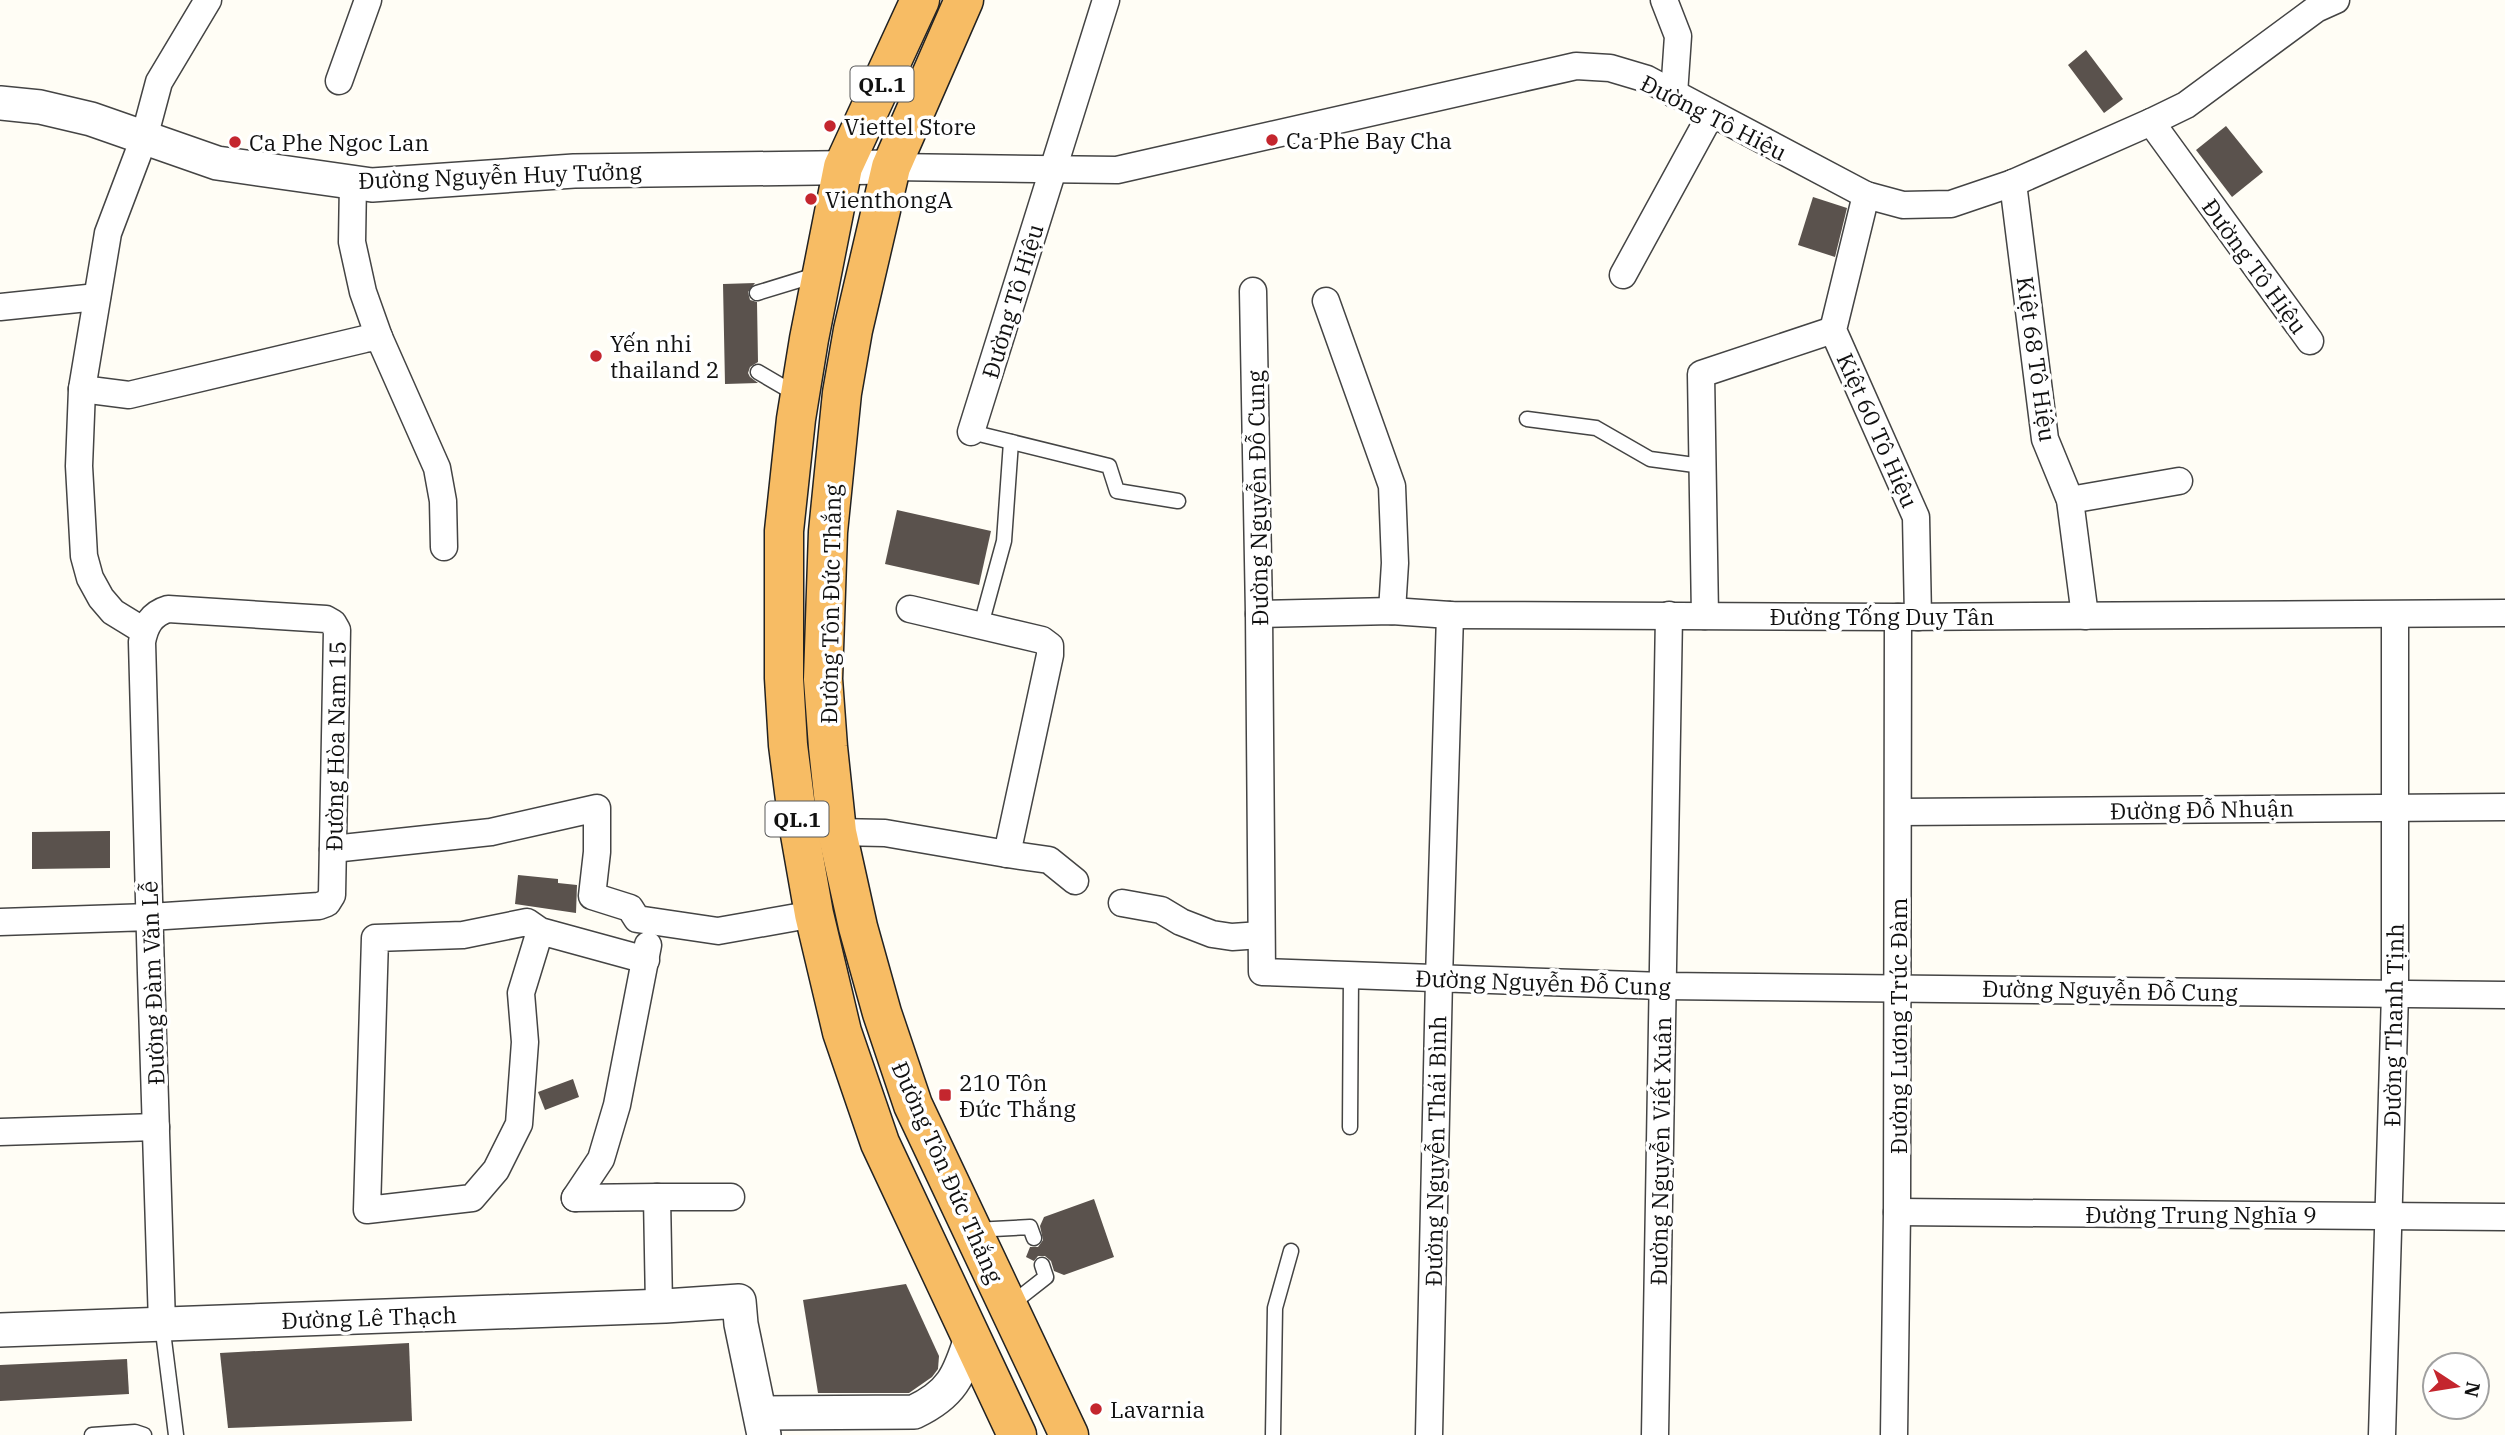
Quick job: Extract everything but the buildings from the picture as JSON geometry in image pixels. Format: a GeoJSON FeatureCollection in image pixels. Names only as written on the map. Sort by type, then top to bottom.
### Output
{"type":"FeatureCollection","features":[{"type":"Feature","properties":{"kind":"highway","name":"Đường Tôn Đức Thắng"},"geometry":{"type":"LineString","coordinates":[[920,0],[843,167],[800,396],[785,531],[784,678],[788,745],[814,914],[842,1032],[880,1143],[1017,1435]]}},
{"type":"Feature","properties":{"kind":"highway","name":"Đường Tôn Đức Thắng"},"geometry":{"type":"LineString","coordinates":[[964,0],[891,167],[853,330],[842,393],[828,532],[823,679],[837,832],[858,927],[882,1013],[913,1105],[1069,1435]]}},
{"type":"Feature","properties":{"kind":"highway"},"geometry":{"type":"LineString","coordinates":[[785,531],[828,532]]}},
{"type":"Feature","properties":{"kind":"street"},"geometry":{"type":"LineString","coordinates":[[143,637],[101,598],[90,578],[84,556],[79,466],[82,389],[107,233],[144,138],[159,82],[208,0]]}},
{"type":"Feature","properties":{"kind":"street"},"geometry":{"type":"LineString","coordinates":[[339,81],[348,49],[368,0]]}},
{"type":"Feature","properties":{"kind":"street","name":"Đường Tô Hiệu"},"geometry":{"type":"LineString","coordinates":[[971,432],[1106,0]]}},
{"type":"Feature","properties":{"kind":"street"},"geometry":{"type":"LineString","coordinates":[[1664,0],[1678,36],[1674,94]]}},
{"type":"Feature","properties":{"kind":"street","name":"Đường Tô Hiệu"},"geometry":{"type":"LineString","coordinates":[[891,167],[1117,170],[1576,66],[1610,68],[1647,79],[1866,195],[1903,205],[1951,204],[2013,183],[2186,104],[2315,9],[2336,0]]}},
{"type":"Feature","properties":{"kind":"street","name":"Đường Nguyễn Huy Tưởng"},"geometry":{"type":"LineString","coordinates":[[0,103],[55,110],[91,119],[217,163],[372,185],[574,171],[891,167]]}},
{"type":"Feature","properties":{"kind":"street"},"geometry":{"type":"LineString","coordinates":[[1623,275],[1711,114]]}},
{"type":"Feature","properties":{"kind":"street","name":"Đường Tô Hiệu"},"geometry":{"type":"LineString","coordinates":[[2151,122],[2310,341]]}},
{"type":"Feature","properties":{"kind":"street"},"geometry":{"type":"LineString","coordinates":[[353,182],[355,263],[362,292],[437,468],[443,501],[444,547]]}},
{"type":"Feature","properties":{"kind":"street","name":"Kiệt 68 Tô Hiệu"},"geometry":{"type":"LineString","coordinates":[[2013,183],[2045,439],[2070,499],[2085,616]]}},
{"type":"Feature","properties":{"kind":"street","name":"Kiệt 60 Tô Hiệu"},"geometry":{"type":"LineString","coordinates":[[1866,195],[1833,330],[1916,517],[1908,617]]}},
{"type":"Feature","properties":{"kind":"street","name":"Đường Nguyễn Đỗ Cung"},"geometry":{"type":"LineString","coordinates":[[1253,291],[1262,972],[1663,986],[2505,995]]}},
{"type":"Feature","properties":{"kind":"street"},"geometry":{"type":"LineString","coordinates":[[0,307],[97,297]]}},
{"type":"Feature","properties":{"kind":"street"},"geometry":{"type":"LineString","coordinates":[[1326,302],[1392,486],[1395,563],[1392,611]]}},
{"type":"Feature","properties":{"kind":"street","name":"Kiệt 60 Tô Hiệu"},"geometry":{"type":"LineString","coordinates":[[1702,466],[1701,374],[1833,330]]}},
{"type":"Feature","properties":{"kind":"street"},"geometry":{"type":"LineString","coordinates":[[82,389],[129,395],[379,337]]}},
{"type":"Feature","properties":{"kind":"street"},"geometry":{"type":"LineString","coordinates":[[1702,466],[1705,616]]}},
{"type":"Feature","properties":{"kind":"street"},"geometry":{"type":"LineString","coordinates":[[2070,499],[2179,481]]}},
{"type":"Feature","properties":{"kind":"street","name":"Đường Hòa Nam 15"},"geometry":{"type":"LineString","coordinates":[[0,922],[150,917],[319,906],[327,903],[332,895],[337,630],[333,623],[326,619],[167,608],[152,617],[143,637]]}},
{"type":"Feature","properties":{"kind":"street"},"geometry":{"type":"LineString","coordinates":[[910,609],[1042,640],[1047,642],[1051,650],[1007,854]]}},
{"type":"Feature","properties":{"kind":"street","name":"Đường Tống Duy Tân"},"geometry":{"type":"LineString","coordinates":[[1259,614],[1392,611],[1450,615],[1908,617],[2505,613]]}},
{"type":"Feature","properties":{"kind":"street","name":"Đường Nguyễn Thái Bình"},"geometry":{"type":"LineString","coordinates":[[1429,1435],[1438,979],[1450,615]]}},
{"type":"Feature","properties":{"kind":"street","name":"Đường Nguyễn Viết Xuân"},"geometry":{"type":"LineString","coordinates":[[1655,1435],[1669,615]]}},
{"type":"Feature","properties":{"kind":"street","name":"Đường Thanh Tịnh"},"geometry":{"type":"LineString","coordinates":[[2382,1435],[2395,993],[2396,615]]}},
{"type":"Feature","properties":{"kind":"street","name":"Đường Lương Trúc Đàm"},"geometry":{"type":"LineString","coordinates":[[1894,1435],[1899,812],[1908,617]]}},
{"type":"Feature","properties":{"kind":"street","name":"Đường Đàm Văn Lễ"},"geometry":{"type":"LineString","coordinates":[[143,637],[162,1324]]}},
{"type":"Feature","properties":{"kind":"street","name":"Đường Đỗ Nhuận"},"geometry":{"type":"LineString","coordinates":[[1899,812],[2505,807]]}},
{"type":"Feature","properties":{"kind":"street"},"geometry":{"type":"LineString","coordinates":[[333,849],[491,832],[597,808],[597,852],[592,896],[630,908],[637,919],[718,931],[814,914]]}},
{"type":"Feature","properties":{"kind":"street"},"geometry":{"type":"LineString","coordinates":[[837,832],[884,833],[1049,860],[1075,881]]}},
{"type":"Feature","properties":{"kind":"street"},"geometry":{"type":"LineString","coordinates":[[1122,903],[1161,910],[1181,922],[1212,934],[1232,937],[1261,935]]}},
{"type":"Feature","properties":{"kind":"street"},"geometry":{"type":"LineString","coordinates":[[540,931],[522,993],[525,1042],[519,1124],[496,1170],[472,1198],[367,1210],[375,937],[463,935],[527,922],[540,931],[646,960]]}},
{"type":"Feature","properties":{"kind":"street"},"geometry":{"type":"LineString","coordinates":[[652,922],[625,1071],[601,1159],[575,1198],[732,1197]]}},
{"type":"Feature","properties":{"kind":"street"},"geometry":{"type":"LineString","coordinates":[[0,1132],[156,1126]]}},
{"type":"Feature","properties":{"kind":"street"},"geometry":{"type":"LineString","coordinates":[[657,1197],[659,1306]]}},
{"type":"Feature","properties":{"kind":"street","name":"Đường Trung Nghĩa 9"},"geometry":{"type":"LineString","coordinates":[[1897,1212],[2505,1217]]}},
{"type":"Feature","properties":{"kind":"street","name":"Đường Lê Thạch"},"geometry":{"type":"LineString","coordinates":[[0,1330],[739,1301],[762,1424]]}},
{"type":"Feature","properties":{"kind":"street"},"geometry":{"type":"LineString","coordinates":[[762,1424],[914,1412],[932,1404],[950,1388],[960,1373],[971,1338]]}},
{"type":"Feature","properties":{"kind":"lane"},"geometry":{"type":"LineString","coordinates":[[757,293],[822,273]]}},
{"type":"Feature","properties":{"kind":"lane"},"geometry":{"type":"LineString","coordinates":[[758,372],[800,396]]}},
{"type":"Feature","properties":{"kind":"lane"},"geometry":{"type":"LineString","coordinates":[[1527,419],[1595,428],[1650,459],[1702,466]]}},
{"type":"Feature","properties":{"kind":"lane"},"geometry":{"type":"LineString","coordinates":[[971,432],[1109,466],[1117,491],[1178,501]]}},
{"type":"Feature","properties":{"kind":"lane"},"geometry":{"type":"LineString","coordinates":[[981,625],[1004,541],[1011,442]]}},
{"type":"Feature","properties":{"kind":"lane"},"geometry":{"type":"LineString","coordinates":[[1350,1128],[1351,976]]}},
{"type":"Feature","properties":{"kind":"lane"},"geometry":{"type":"LineString","coordinates":[[971,1230],[1030,1227],[1034,1238]]}},
{"type":"Feature","properties":{"kind":"lane"},"geometry":{"type":"LineString","coordinates":[[1273,1435],[1275,1308],[1291,1251]]}},
{"type":"Feature","properties":{"kind":"lane"},"geometry":{"type":"LineString","coordinates":[[1007,1306],[1046,1277],[1042,1265]]}},
{"type":"Feature","properties":{"kind":"lane"},"geometry":{"type":"LineString","coordinates":[[162,1324],[176,1435]]}},
{"type":"Feature","properties":{"kind":"lane"},"geometry":{"type":"LineString","coordinates":[[92,1435],[135,1432],[144,1435]]}},
{"type":"Feature","properties":{"kind":"place","name":"Viettel Store"},"geometry":{"type":"Point","coordinates":[830,126]}},
{"type":"Feature","properties":{"kind":"place","name":"Ca Phe Bay Cha"},"geometry":{"type":"Point","coordinates":[1272,140]}},
{"type":"Feature","properties":{"kind":"place","name":"Ca Phe Ngoc Lan"},"geometry":{"type":"Point","coordinates":[235,142]}},
{"type":"Feature","properties":{"kind":"place","name":"VienthongA"},"geometry":{"type":"Point","coordinates":[811,199]}},
{"type":"Feature","properties":{"kind":"place","name":"Yến nhi thailand 2"},"geometry":{"type":"Point","coordinates":[596,356]}},
{"type":"Feature","properties":{"kind":"place","name":"210 Tôn Đức Thắng"},"geometry":{"type":"Point","coordinates":[945,1095]}},
{"type":"Feature","properties":{"kind":"place","name":"Lavarnia"},"geometry":{"type":"Point","coordinates":[1096,1409]}}]}
